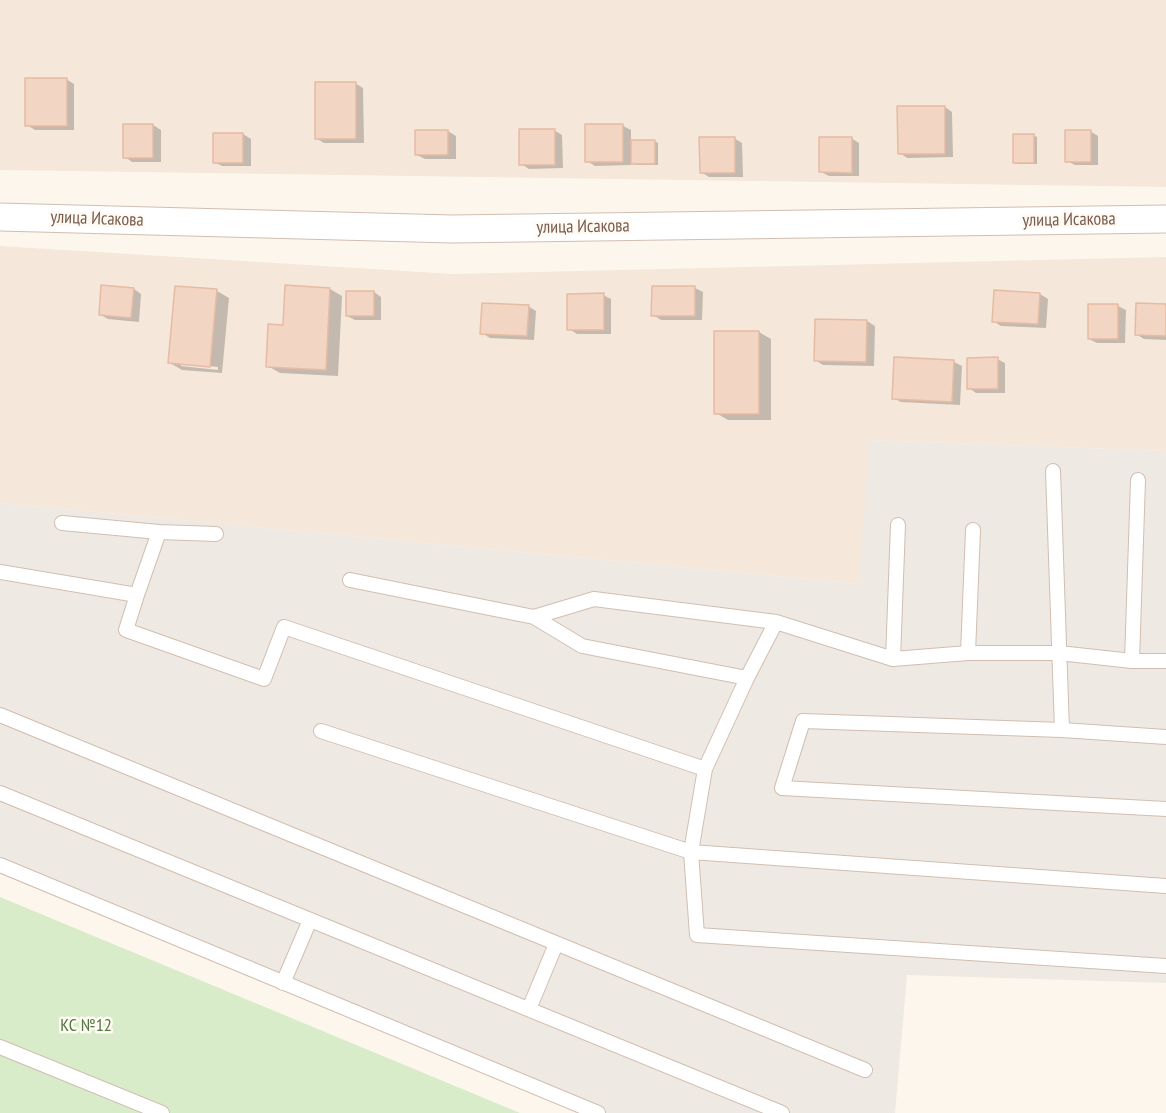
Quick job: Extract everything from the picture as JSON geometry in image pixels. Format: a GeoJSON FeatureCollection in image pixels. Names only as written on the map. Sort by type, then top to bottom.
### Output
{"type":"FeatureCollection","features":[{"type":"Feature","properties":{"kind":"street","name":"улица Исакова"},"geometry":{"type":"LineString","coordinates":[[0,217],[452,229],[1166,219]]}},
{"type":"Feature","properties":{"kind":"lane"},"geometry":{"type":"LineString","coordinates":[[1053,471],[1062,730]]}},
{"type":"Feature","properties":{"kind":"lane"},"geometry":{"type":"LineString","coordinates":[[1132,661],[1138,480]]}},
{"type":"Feature","properties":{"kind":"lane"},"geometry":{"type":"LineString","coordinates":[[62,523],[159,532],[216,534]]}},
{"type":"Feature","properties":{"kind":"lane"},"geometry":{"type":"LineString","coordinates":[[893,659],[898,525]]}},
{"type":"Feature","properties":{"kind":"lane"},"geometry":{"type":"LineString","coordinates":[[968,653],[973,530]]}},
{"type":"Feature","properties":{"kind":"lane"},"geometry":{"type":"LineString","coordinates":[[159,532],[126,630],[264,679],[284,627],[705,769]]}},
{"type":"Feature","properties":{"kind":"lane"},"geometry":{"type":"LineString","coordinates":[[0,572],[137,595]]}},
{"type":"Feature","properties":{"kind":"lane"},"geometry":{"type":"LineString","coordinates":[[350,580],[534,617],[582,646],[747,678]]}},
{"type":"Feature","properties":{"kind":"lane"},"geometry":{"type":"LineString","coordinates":[[534,617],[594,599],[776,622],[893,659],[968,653],[1059,653],[1132,661],[1166,661]]}},
{"type":"Feature","properties":{"kind":"lane"},"geometry":{"type":"LineString","coordinates":[[776,622],[705,769],[691,852],[697,935],[1166,966]]}},
{"type":"Feature","properties":{"kind":"lane"},"geometry":{"type":"LineString","coordinates":[[0,715],[865,1070]]}},
{"type":"Feature","properties":{"kind":"lane"},"geometry":{"type":"LineString","coordinates":[[1166,737],[1062,730],[803,721],[783,788],[1166,809]]}},
{"type":"Feature","properties":{"kind":"lane"},"geometry":{"type":"LineString","coordinates":[[321,731],[691,852],[1166,886]]}},
{"type":"Feature","properties":{"kind":"lane"},"geometry":{"type":"LineString","coordinates":[[0,793],[782,1113]]}},
{"type":"Feature","properties":{"kind":"lane"},"geometry":{"type":"LineString","coordinates":[[0,865],[598,1113]]}},
{"type":"Feature","properties":{"kind":"lane"},"geometry":{"type":"LineString","coordinates":[[283,982],[310,920]]}},
{"type":"Feature","properties":{"kind":"lane"},"geometry":{"type":"LineString","coordinates":[[529,1010],[556,944]]}},
{"type":"Feature","properties":{"kind":"lane"},"geometry":{"type":"LineString","coordinates":[[0,1047],[162,1113]]}},
{"type":"Feature","properties":{"kind":"shaded area"},"geometry":{"type":"Polygon","coordinates":[[[0,0],[1166,0],[1166,187],[0,170],[0,0]]]}},
{"type":"Feature","properties":{"kind":"shaded area"},"geometry":{"type":"Polygon","coordinates":[[[0,246],[453,274],[1166,257],[1166,451],[870,440],[860,584],[0,503],[0,246]]]}},
{"type":"Feature","properties":{"kind":"shaded area"},"geometry":{"type":"Polygon","coordinates":[[[869,440],[1166,451],[1166,983],[907,975],[895,1113],[585,1113],[0,871],[0,503],[859,584],[869,440]]]}},
{"type":"Feature","properties":{"kind":"green space","name":"КС №12"},"geometry":{"type":"Polygon","coordinates":[[[0,897],[520,1113],[0,1113],[0,897]]]}},
{"type":"Feature","properties":{"kind":"building"},"geometry":{"type":"Polygon","coordinates":[[[25,78],[67,78],[67,126],[25,126],[25,78]]]}},
{"type":"Feature","properties":{"kind":"building"},"geometry":{"type":"Polygon","coordinates":[[[315,82],[356,82],[356,139],[315,139],[315,82]]]}},
{"type":"Feature","properties":{"kind":"building"},"geometry":{"type":"Polygon","coordinates":[[[897,106],[945,106],[945,154],[898,154],[897,106]]]}},
{"type":"Feature","properties":{"kind":"building"},"geometry":{"type":"Polygon","coordinates":[[[123,124],[153,124],[153,158],[123,158],[123,124]]]}},
{"type":"Feature","properties":{"kind":"building"},"geometry":{"type":"Polygon","coordinates":[[[585,124],[623,124],[623,162],[585,162],[585,124]]]}},
{"type":"Feature","properties":{"kind":"building"},"geometry":{"type":"Polygon","coordinates":[[[519,129],[555,129],[555,165],[519,165],[519,129]]]}},
{"type":"Feature","properties":{"kind":"building"},"geometry":{"type":"Polygon","coordinates":[[[415,130],[448,130],[448,155],[415,155],[415,130]]]}},
{"type":"Feature","properties":{"kind":"building"},"geometry":{"type":"Polygon","coordinates":[[[1065,130],[1091,130],[1091,162],[1065,162],[1065,130]]]}},
{"type":"Feature","properties":{"kind":"building"},"geometry":{"type":"Polygon","coordinates":[[[213,133],[243,133],[243,163],[213,163],[213,133]]]}},
{"type":"Feature","properties":{"kind":"building"},"geometry":{"type":"Polygon","coordinates":[[[1013,134],[1034,134],[1034,163],[1013,163],[1013,134]]]}},
{"type":"Feature","properties":{"kind":"building"},"geometry":{"type":"Polygon","coordinates":[[[699,137],[735,137],[735,173],[700,173],[699,137]]]}},
{"type":"Feature","properties":{"kind":"building"},"geometry":{"type":"Polygon","coordinates":[[[819,137],[852,137],[852,173],[819,172],[819,137]]]}},
{"type":"Feature","properties":{"kind":"building"},"geometry":{"type":"Polygon","coordinates":[[[631,140],[655,140],[655,164],[631,164],[631,140]]]}},
{"type":"Feature","properties":{"kind":"building"},"geometry":{"type":"Polygon","coordinates":[[[101,285],[134,288],[131,318],[99,315],[101,285]]]}},
{"type":"Feature","properties":{"kind":"building"},"geometry":{"type":"Polygon","coordinates":[[[285,285],[330,288],[326,370],[266,367],[268,324],[283,325],[285,285]]]}},
{"type":"Feature","properties":{"kind":"building"},"geometry":{"type":"Polygon","coordinates":[[[175,286],[217,289],[210,367],[168,363],[175,286]]]}},
{"type":"Feature","properties":{"kind":"building"},"geometry":{"type":"Polygon","coordinates":[[[652,286],[695,286],[695,316],[651,316],[652,286]]]}},
{"type":"Feature","properties":{"kind":"building"},"geometry":{"type":"Polygon","coordinates":[[[994,290],[1040,293],[1038,324],[992,322],[994,290]]]}},
{"type":"Feature","properties":{"kind":"building"},"geometry":{"type":"Polygon","coordinates":[[[346,291],[374,291],[374,316],[346,316],[346,291]]]}},
{"type":"Feature","properties":{"kind":"building"},"geometry":{"type":"Polygon","coordinates":[[[604,293],[604,330],[567,330],[567,294],[604,293]]]}},
{"type":"Feature","properties":{"kind":"building"},"geometry":{"type":"Polygon","coordinates":[[[482,303],[529,305],[527,336],[480,334],[482,303]]]}},
{"type":"Feature","properties":{"kind":"building"},"geometry":{"type":"Polygon","coordinates":[[[1136,303],[1166,304],[1166,336],[1135,335],[1136,303]]]}},
{"type":"Feature","properties":{"kind":"building"},"geometry":{"type":"Polygon","coordinates":[[[1088,304],[1118,304],[1118,339],[1088,339],[1088,304]]]}},
{"type":"Feature","properties":{"kind":"building"},"geometry":{"type":"Polygon","coordinates":[[[815,319],[867,320],[866,362],[814,361],[815,319]]]}},
{"type":"Feature","properties":{"kind":"building"},"geometry":{"type":"Polygon","coordinates":[[[714,331],[759,331],[759,414],[714,414],[714,331]]]}},
{"type":"Feature","properties":{"kind":"building"},"geometry":{"type":"Polygon","coordinates":[[[894,357],[954,360],[952,402],[892,399],[894,357]]]}},
{"type":"Feature","properties":{"kind":"building"},"geometry":{"type":"Polygon","coordinates":[[[998,357],[998,389],[967,389],[967,358],[998,357]]]}}]}
